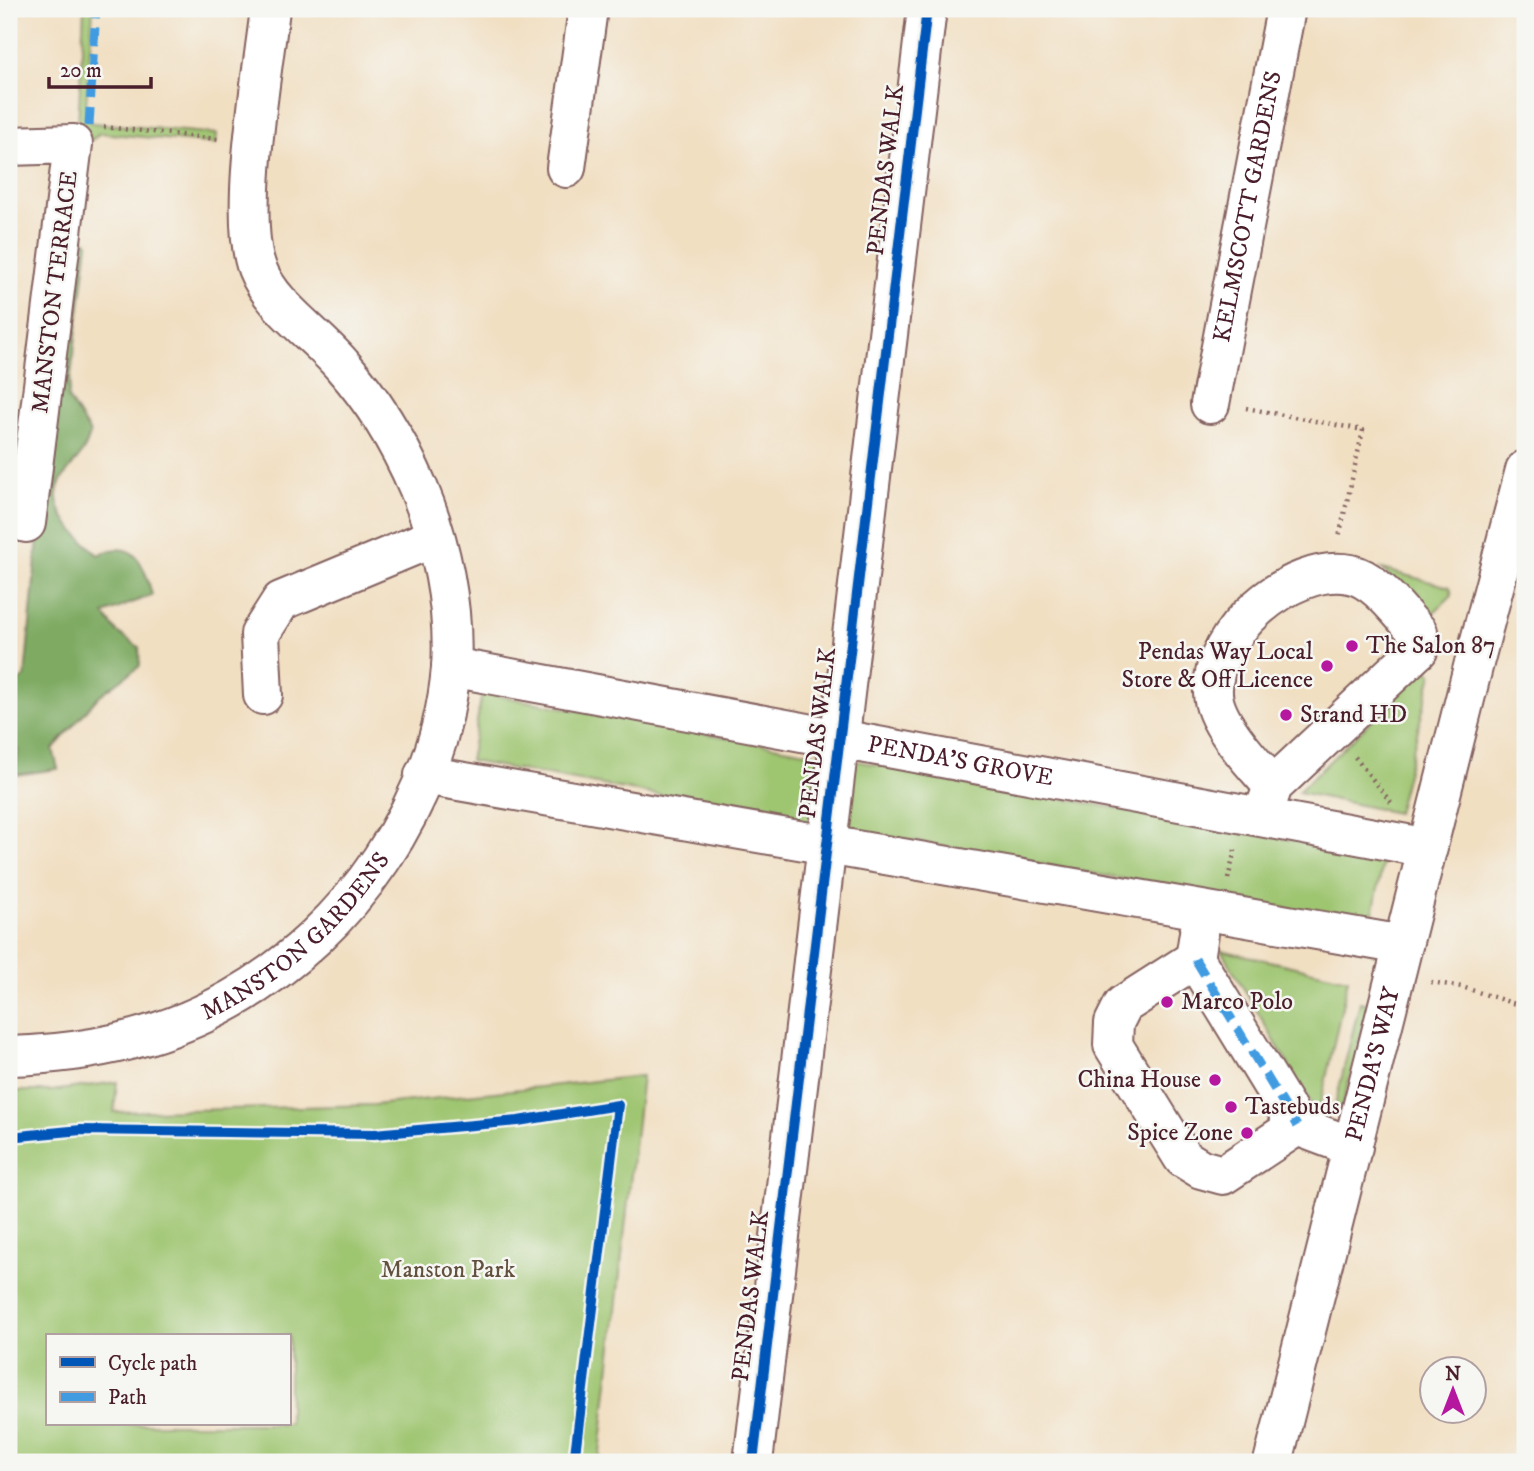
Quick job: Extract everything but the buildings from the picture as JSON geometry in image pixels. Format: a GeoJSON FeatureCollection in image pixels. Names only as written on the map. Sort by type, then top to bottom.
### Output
{"type":"FeatureCollection","features":[{"type":"Feature","properties":{"kind":"street","name":"MANSTON GARDENS"},"geometry":{"type":"LineString","coordinates":[[9,1056],[55,1054],[128,1041],[199,1016],[264,978],[323,931],[364,884],[392,843],[425,775],[436,739],[451,667],[447,594],[435,537],[419,488],[385,423],[342,364],[271,293],[257,269],[250,241],[250,213],[270,9]]}},
{"type":"Feature","properties":{"kind":"street"},"geometry":{"type":"LineString","coordinates":[[566,168],[588,9]]}},
{"type":"Feature","properties":{"kind":"street","name":"PENDAS WALK"},"geometry":{"type":"LineString","coordinates":[[752,1462],[927,9]]}},
{"type":"Feature","properties":{"kind":"street","name":"KELMSCOTT GARDENS"},"geometry":{"type":"LineString","coordinates":[[1210,404],[1286,9]]}},
{"type":"Feature","properties":{"kind":"street"},"geometry":{"type":"LineString","coordinates":[[9,146],[84,135]]}},
{"type":"Feature","properties":{"kind":"street","name":"MANSTON TERRACE"},"geometry":{"type":"LineString","coordinates":[[26,523],[84,135]]}},
{"type":"Feature","properties":{"kind":"street","name":"PENDA'S WAY"},"geometry":{"type":"LineString","coordinates":[[1273,1462],[1525,470]]}},
{"type":"Feature","properties":{"kind":"street"},"geometry":{"type":"LineString","coordinates":[[263,695],[260,634],[281,601],[435,537]]}},
{"type":"Feature","properties":{"kind":"street"},"geometry":{"type":"LineString","coordinates":[[1333,573],[1352,574],[1371,584],[1418,632],[1418,650],[1333,729],[1260,806],[1249,758],[1220,714],[1213,695],[1218,658],[1226,642],[1276,592],[1297,581],[1333,573]]}},
{"type":"Feature","properties":{"kind":"street"},"geometry":{"type":"LineString","coordinates":[[1418,650],[1473,667]]}},
{"type":"Feature","properties":{"kind":"street","name":"PENDA'S GROVE"},"geometry":{"type":"LineString","coordinates":[[451,667],[838,739],[1260,806],[1428,848]]}},
{"type":"Feature","properties":{"kind":"street"},"geometry":{"type":"LineString","coordinates":[[425,775],[1212,912],[1399,960]]}},
{"type":"Feature","properties":{"kind":"street"},"geometry":{"type":"LineString","coordinates":[[1212,912],[1195,959],[1123,1005],[1114,1023],[1111,1066],[1183,1157],[1201,1169],[1223,1175],[1297,1126]]}},
{"type":"Feature","properties":{"kind":"street"},"geometry":{"type":"LineString","coordinates":[[1195,959],[1297,1126],[1353,1147]]}},
{"type":"Feature","properties":{"kind":"path"},"geometry":{"type":"LineString","coordinates":[[84,135],[217,139]]}},
{"type":"Feature","properties":{"kind":"path"},"geometry":{"type":"LineString","coordinates":[[1210,404],[1242,407],[1363,430],[1333,573]]}},
{"type":"Feature","properties":{"kind":"path"},"geometry":{"type":"LineString","coordinates":[[1333,729],[1428,848]]}},
{"type":"Feature","properties":{"kind":"path"},"geometry":{"type":"LineString","coordinates":[[1212,912],[1260,806]]}},
{"type":"Feature","properties":{"kind":"path"},"geometry":{"type":"LineString","coordinates":[[1399,960],[1462,988],[1525,1007]]}},
{"type":"Feature","properties":{"kind":"green space"},"geometry":{"type":"Polygon","coordinates":[[[84,9],[93,9],[85,119],[93,123],[217,134],[216,144],[100,133],[92,140],[78,126],[84,9]]]}},
{"type":"Feature","properties":{"kind":"green space"},"geometry":{"type":"Polygon","coordinates":[[[80,235],[88,243],[68,398],[90,433],[81,455],[59,485],[58,505],[68,524],[98,555],[121,549],[136,557],[152,595],[104,614],[117,632],[139,647],[140,666],[99,696],[53,749],[58,769],[15,775],[18,749],[9,743],[9,686],[25,677],[46,450],[80,235]]]}},
{"type":"Feature","properties":{"kind":"green space"},"geometry":{"type":"Polygon","coordinates":[[[1382,569],[1450,587],[1452,595],[1429,617],[1382,569]]]}},
{"type":"Feature","properties":{"kind":"green space"},"geometry":{"type":"Polygon","coordinates":[[[1425,668],[1432,674],[1397,813],[1298,792],[1425,668]]]}},
{"type":"Feature","properties":{"kind":"green space"},"geometry":{"type":"Polygon","coordinates":[[[482,693],[1384,857],[1371,924],[470,761],[482,693]]]}},
{"type":"Feature","properties":{"kind":"green space"},"geometry":{"type":"Polygon","coordinates":[[[1221,950],[1348,979],[1318,1115],[1221,950]]]}},
{"type":"Feature","properties":{"kind":"green space"},"geometry":{"type":"Polygon","coordinates":[[[1360,1002],[1368,1004],[1342,1108],[1335,1105],[1360,1002]]]}},
{"type":"Feature","properties":{"kind":"green space","name":"Manston Park"},"geometry":{"type":"Polygon","coordinates":[[[642,1076],[599,1462],[9,1462],[9,1091],[52,1091],[117,1082],[114,1112],[374,1105],[642,1076]]]}},
{"type":"Feature","properties":{"kind":"marked path"},"geometry":{"type":"LineString","coordinates":[[89,126],[96,9]]}},
{"type":"Feature","properties":{"kind":"marked path"},"geometry":{"type":"LineString","coordinates":[[1195,959],[1297,1126]]}},
{"type":"Feature","properties":{"kind":"cycle path"},"geometry":{"type":"LineString","coordinates":[[753,1462],[927,9]]}},
{"type":"Feature","properties":{"kind":"cycle path"},"geometry":{"type":"LineString","coordinates":[[9,1137],[81,1130],[374,1134],[518,1121],[618,1105],[574,1462]]}},
{"type":"Feature","properties":{"kind":"place","name":"The Salon 87"},"geometry":{"type":"Point","coordinates":[1352,646]}},
{"type":"Feature","properties":{"kind":"place","name":"Pendas Way Local Store & Off Licence"},"geometry":{"type":"Point","coordinates":[1327,666]}},
{"type":"Feature","properties":{"kind":"place","name":"Strand HD"},"geometry":{"type":"Point","coordinates":[1286,715]}},
{"type":"Feature","properties":{"kind":"place","name":"Marco Polo"},"geometry":{"type":"Point","coordinates":[1167,1002]}},
{"type":"Feature","properties":{"kind":"place","name":"China House"},"geometry":{"type":"Point","coordinates":[1215,1080]}},
{"type":"Feature","properties":{"kind":"place","name":"Tastebuds"},"geometry":{"type":"Point","coordinates":[1231,1107]}},
{"type":"Feature","properties":{"kind":"place","name":"Spice Zone"},"geometry":{"type":"Point","coordinates":[1247,1133]}}]}
